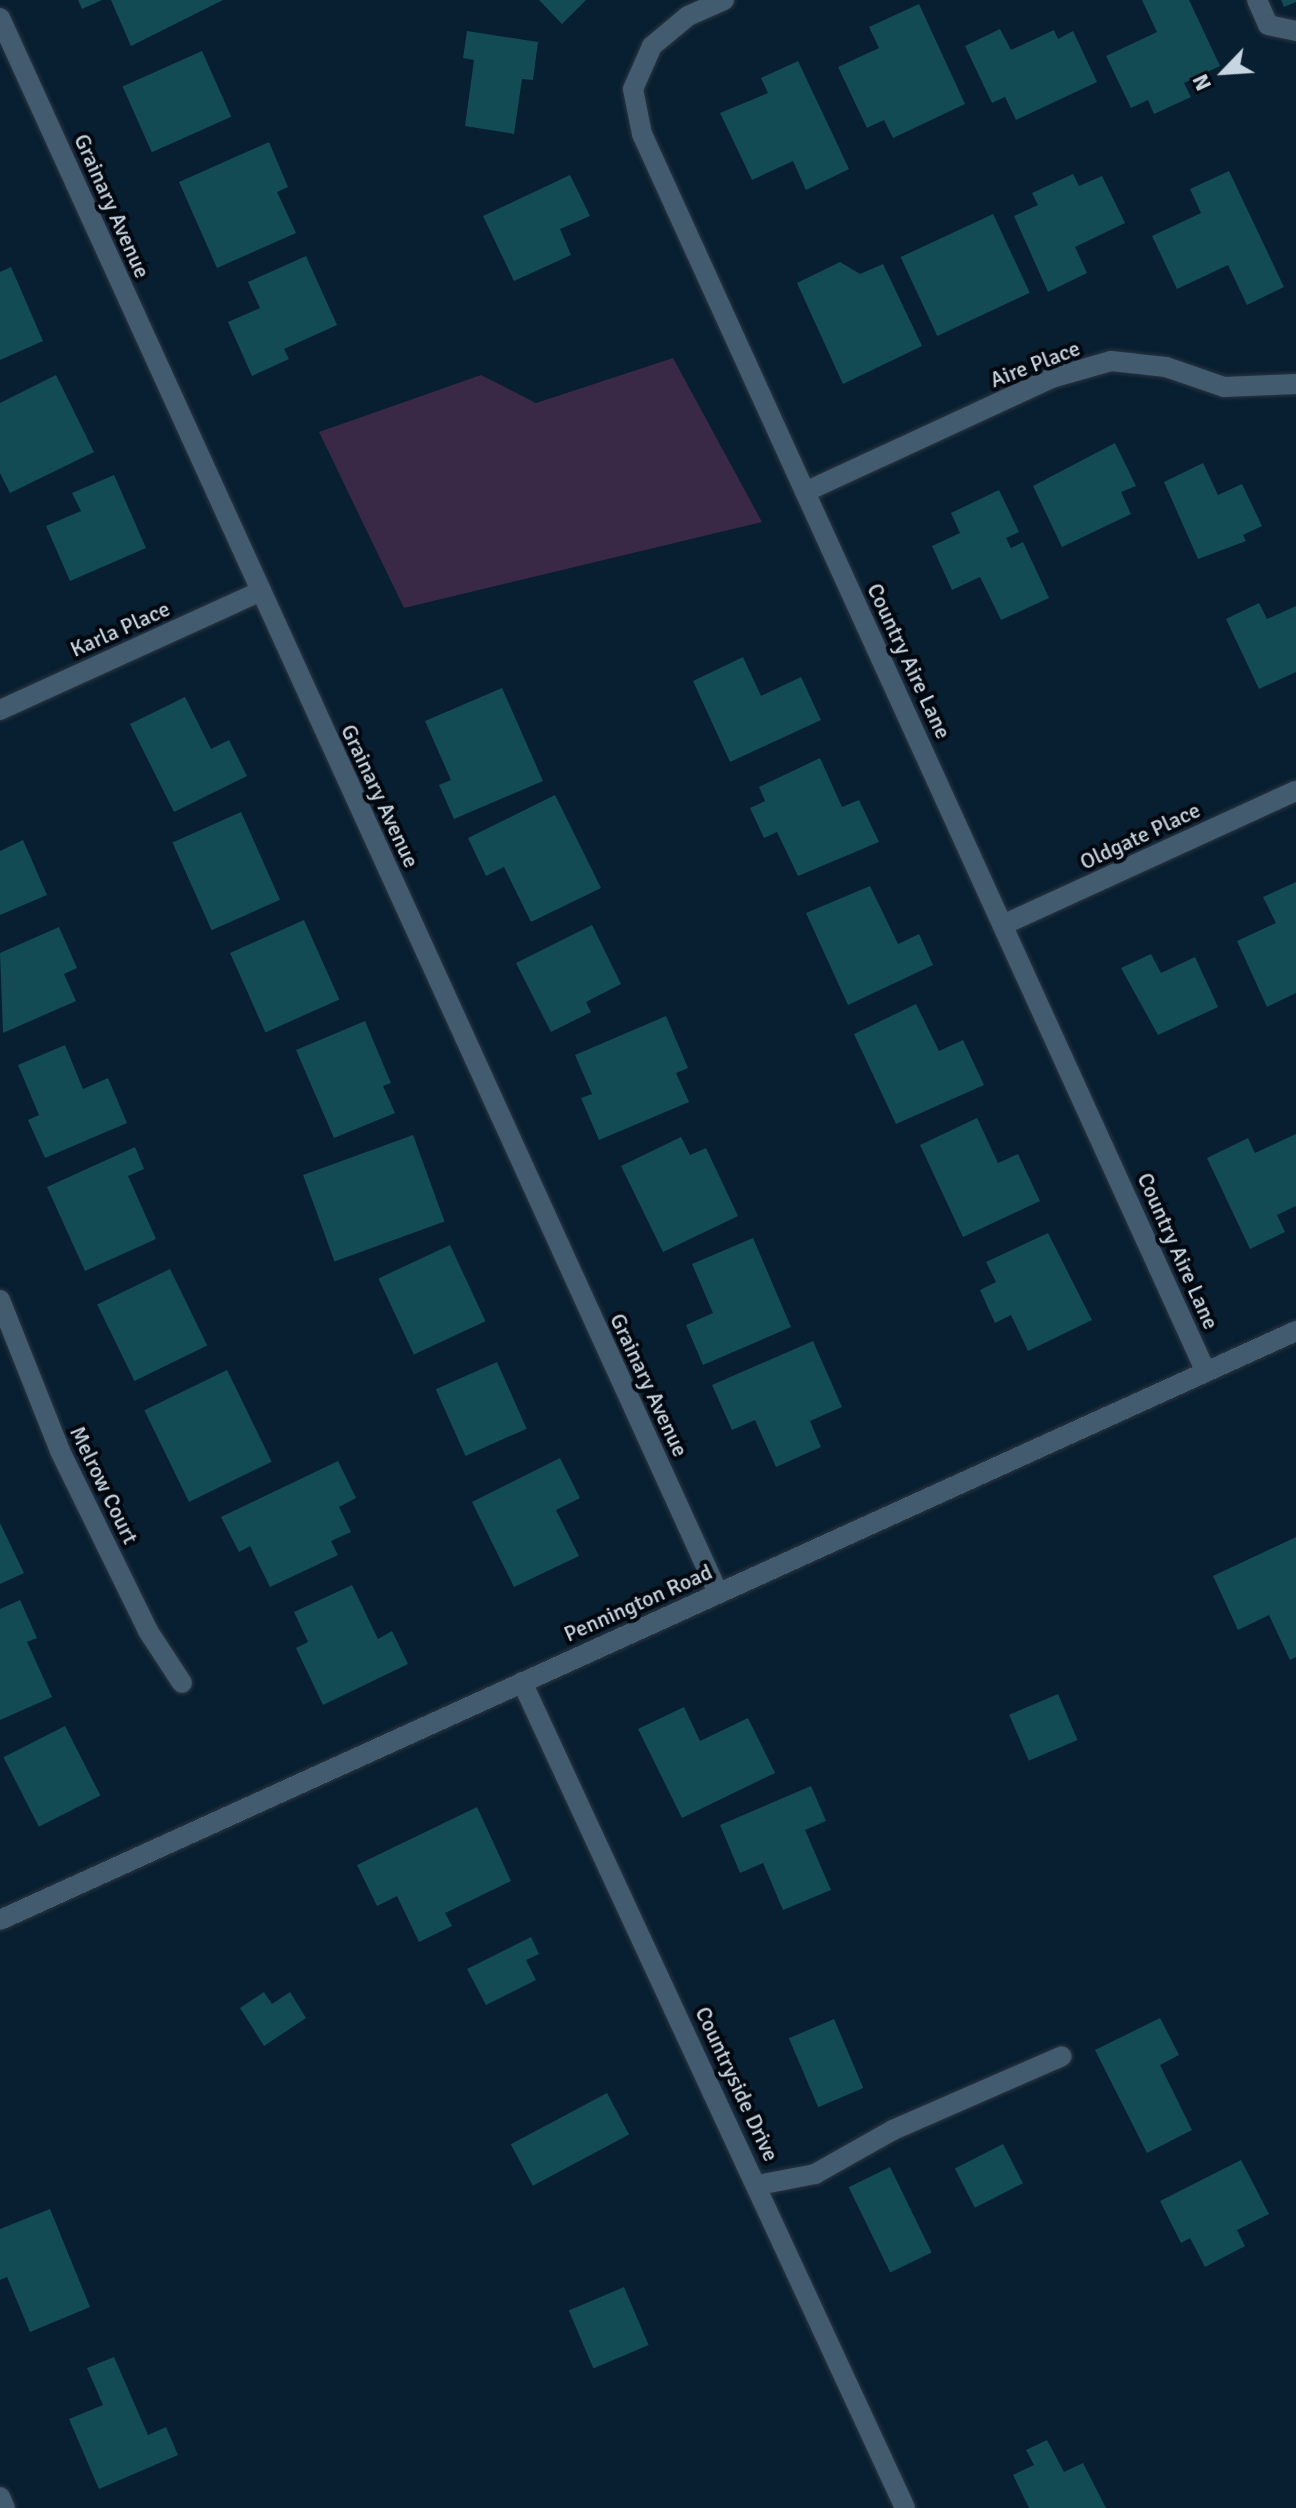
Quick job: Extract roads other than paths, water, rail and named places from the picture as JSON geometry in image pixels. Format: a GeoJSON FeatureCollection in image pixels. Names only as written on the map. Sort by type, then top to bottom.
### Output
{"type":"FeatureCollection","features":[{"type":"Feature","properties":{"kind":"street","name":"Country Aire Lane"},"geometry":{"type":"LineString","coordinates":[[724,0],[688,16],[652,46],[633,89],[642,134],[1005,924],[1206,1372]]}},
{"type":"Feature","properties":{"kind":"street"},"geometry":{"type":"LineString","coordinates":[[1257,0],[1268,25],[1296,31]]}},
{"type":"Feature","properties":{"kind":"street","name":"Grainary Avenue"},"geometry":{"type":"LineString","coordinates":[[0,18],[718,1593]]}},
{"type":"Feature","properties":{"kind":"street","name":"Aire Place"},"geometry":{"type":"LineString","coordinates":[[805,492],[1052,378],[1111,361],[1166,367],[1224,387],[1296,384]]}},
{"type":"Feature","properties":{"kind":"street","name":"Karla Place"},"geometry":{"type":"LineString","coordinates":[[0,710],[261,591]]}},
{"type":"Feature","properties":{"kind":"street","name":"Oldgate Place"},"geometry":{"type":"LineString","coordinates":[[1005,924],[1296,791]]}},
{"type":"Feature","properties":{"kind":"street","name":"Melrow Court"},"geometry":{"type":"LineString","coordinates":[[0,1300],[60,1451],[148,1631],[182,1683]]}},
{"type":"Feature","properties":{"kind":"street","name":"Pennington Road"},"geometry":{"type":"LineString","coordinates":[[0,1920],[1296,1331]]}},
{"type":"Feature","properties":{"kind":"street","name":"Countryside Drive"},"geometry":{"type":"LineString","coordinates":[[522,1682],[758,2185],[905,2508]]}},
{"type":"Feature","properties":{"kind":"street"},"geometry":{"type":"LineString","coordinates":[[758,2185],[815,2174],[893,2130],[1062,2056]]}},
{"type":"Feature","properties":{"kind":"street"},"geometry":{"type":"LineString","coordinates":[[0,2497],[5,2508]]}}]}
